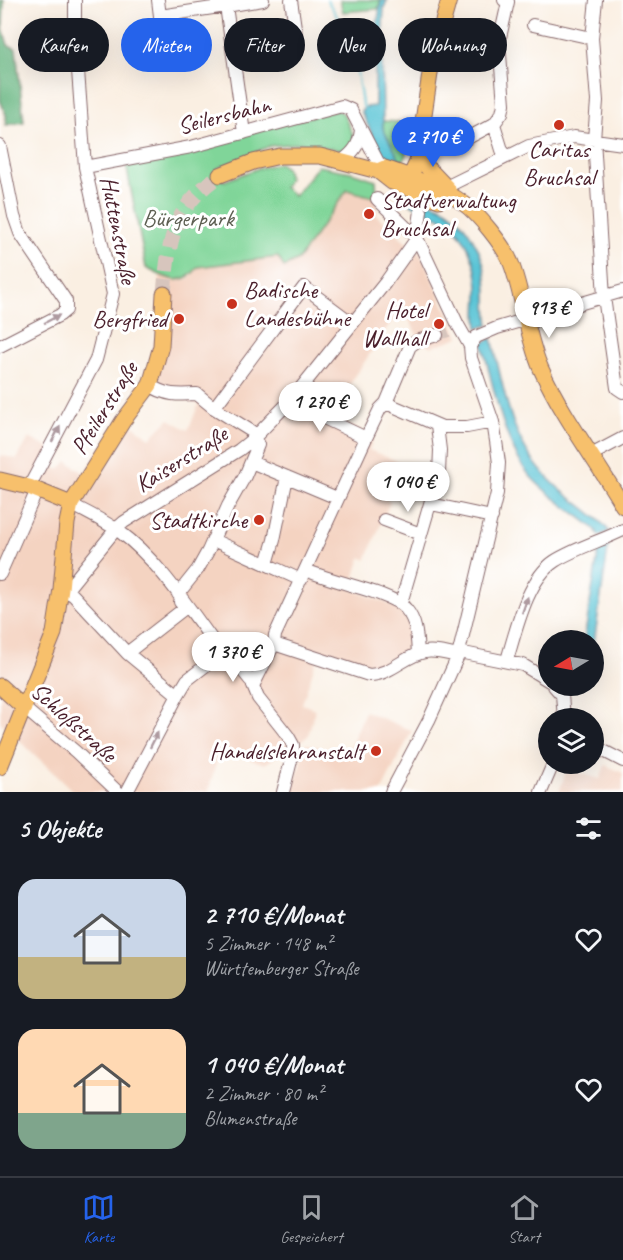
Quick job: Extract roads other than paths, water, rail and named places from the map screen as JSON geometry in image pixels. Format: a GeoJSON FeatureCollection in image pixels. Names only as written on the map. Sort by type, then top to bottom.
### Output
{"type":"FeatureCollection","features":[{"type":"Feature","properties":{"kind":"main road"},"geometry":{"type":"LineString","coordinates":[[400,178],[417,162],[432,60],[449,0]]}},
{"type":"Feature","properties":{"kind":"main road"},"geometry":{"type":"LineString","coordinates":[[420,149],[426,166],[451,193],[466,204],[491,232],[511,262],[540,367],[623,506]]}},
{"type":"Feature","properties":{"kind":"main road"},"geometry":{"type":"LineString","coordinates":[[220,175],[253,162],[280,156],[320,156],[451,193]]}},
{"type":"Feature","properties":{"kind":"main road"},"geometry":{"type":"LineString","coordinates":[[400,178],[467,214],[474,214]]}},
{"type":"Feature","properties":{"kind":"main road","name":"Pfeilerstraße"},"geometry":{"type":"LineString","coordinates":[[71,504],[123,421],[150,385],[161,346],[164,294]]}},
{"type":"Feature","properties":{"kind":"main road"},"geometry":{"type":"LineString","coordinates":[[0,480],[33,488],[71,504],[54,633],[0,767]]}},
{"type":"Feature","properties":{"kind":"main road","name":"Schloßstraße"},"geometry":{"type":"LineString","coordinates":[[0,686],[24,708]]}},
{"type":"Feature","properties":{"kind":"street","name":"Huttenstraße"},"geometry":{"type":"LineString","coordinates":[[0,574],[33,488],[96,360],[113,294],[85,167],[76,50],[75,0]]}},
{"type":"Feature","properties":{"kind":"street"},"geometry":{"type":"LineString","coordinates":[[158,0],[160,16],[263,0]]}},
{"type":"Feature","properties":{"kind":"street"},"geometry":{"type":"LineString","coordinates":[[291,0],[294,18]]}},
{"type":"Feature","properties":{"kind":"street"},"geometry":{"type":"LineString","coordinates":[[464,140],[494,124],[502,113],[504,87],[499,59],[499,42],[508,2],[504,0]]}},
{"type":"Feature","properties":{"kind":"street"},"geometry":{"type":"LineString","coordinates":[[596,0],[592,38],[597,101],[594,139],[604,297],[617,388],[623,392]]}},
{"type":"Feature","properties":{"kind":"street"},"geometry":{"type":"LineString","coordinates":[[226,6],[244,133]]}},
{"type":"Feature","properties":{"kind":"street"},"geometry":{"type":"LineString","coordinates":[[533,25],[592,38]]}},
{"type":"Feature","properties":{"kind":"street","name":"Seilersbahn"},"geometry":{"type":"LineString","coordinates":[[85,167],[191,147],[342,106],[351,110],[378,162],[400,178]]}},
{"type":"Feature","properties":{"kind":"street"},"geometry":{"type":"LineString","coordinates":[[494,124],[502,150],[507,157]]}},
{"type":"Feature","properties":{"kind":"street"},"geometry":{"type":"LineString","coordinates":[[342,161],[354,152],[359,143],[361,128]]}},
{"type":"Feature","properties":{"kind":"street"},"geometry":{"type":"LineString","coordinates":[[451,193],[467,175],[496,164],[529,146],[574,137],[623,144]]}},
{"type":"Feature","properties":{"kind":"street"},"geometry":{"type":"LineString","coordinates":[[0,146],[14,216],[20,233],[66,301],[66,310],[60,315],[0,346]]}},
{"type":"Feature","properties":{"kind":"street"},"geometry":{"type":"LineString","coordinates":[[377,199],[414,243],[456,328],[473,341]]}},
{"type":"Feature","properties":{"kind":"street"},"geometry":{"type":"LineString","coordinates":[[414,243],[421,211]]}},
{"type":"Feature","properties":{"kind":"street","name":"Kaiserstraße"},"geometry":{"type":"LineString","coordinates":[[61,589],[69,587],[124,522],[255,438],[292,399],[414,243]]}},
{"type":"Feature","properties":{"kind":"street"},"geometry":{"type":"LineString","coordinates":[[213,408],[304,287],[352,323]]}},
{"type":"Feature","properties":{"kind":"street"},"geometry":{"type":"LineString","coordinates":[[473,341],[497,328],[623,291]]}},
{"type":"Feature","properties":{"kind":"street"},"geometry":{"type":"LineString","coordinates":[[283,792],[293,745],[258,698],[254,691],[254,682],[274,644],[275,635],[337,498],[380,409],[386,403],[410,346],[417,341],[437,335]]}},
{"type":"Feature","properties":{"kind":"street"},"geometry":{"type":"LineString","coordinates":[[391,792],[429,720],[458,654],[497,493],[499,463],[492,422],[471,358],[473,341]]}},
{"type":"Feature","properties":{"kind":"street"},"geometry":{"type":"LineString","coordinates":[[127,653],[185,608],[180,602],[180,597],[213,540],[258,445],[251,431],[213,408],[196,394],[171,395],[150,385]]}},
{"type":"Feature","properties":{"kind":"street"},"geometry":{"type":"LineString","coordinates":[[292,399],[304,409],[366,438]]}},
{"type":"Feature","properties":{"kind":"street"},"geometry":{"type":"LineString","coordinates":[[386,403],[437,426],[467,426],[492,422]]}},
{"type":"Feature","properties":{"kind":"street"},"geometry":{"type":"LineString","coordinates":[[400,603],[439,473],[440,450],[437,426]]}},
{"type":"Feature","properties":{"kind":"street"},"geometry":{"type":"LineString","coordinates":[[591,454],[623,438]]}},
{"type":"Feature","properties":{"kind":"street"},"geometry":{"type":"LineString","coordinates":[[251,462],[337,498]]}},
{"type":"Feature","properties":{"kind":"street"},"geometry":{"type":"LineString","coordinates":[[267,564],[287,477]]}},
{"type":"Feature","properties":{"kind":"street"},"geometry":{"type":"LineString","coordinates":[[71,504],[116,529],[141,549],[222,653],[230,655],[254,682]]}},
{"type":"Feature","properties":{"kind":"street"},"geometry":{"type":"LineString","coordinates":[[431,504],[492,517]]}},
{"type":"Feature","properties":{"kind":"street"},"geometry":{"type":"LineString","coordinates":[[384,520],[421,534]]}},
{"type":"Feature","properties":{"kind":"street"},"geometry":{"type":"LineString","coordinates":[[507,660],[528,595],[545,570],[555,561],[623,530]]}},
{"type":"Feature","properties":{"kind":"street"},"geometry":{"type":"LineString","coordinates":[[213,540],[267,564],[400,603],[412,617],[416,630],[418,654]]}},
{"type":"Feature","properties":{"kind":"street"},"geometry":{"type":"LineString","coordinates":[[61,589],[72,595],[127,653],[178,695]]}},
{"type":"Feature","properties":{"kind":"street"},"geometry":{"type":"LineString","coordinates":[[274,644],[369,675],[383,673],[426,651],[507,660],[523,665],[538,674]]}},
{"type":"Feature","properties":{"kind":"street"},"geometry":{"type":"LineString","coordinates":[[127,792],[187,680],[222,653]]}},
{"type":"Feature","properties":{"kind":"street","name":"Schloßstraße"},"geometry":{"type":"LineString","coordinates":[[24,708],[118,792]]}},
{"type":"Feature","properties":{"kind":"street"},"geometry":{"type":"LineString","coordinates":[[604,751],[623,761]]}},
{"type":"Feature","properties":{"kind":"street"},"geometry":{"type":"LineString","coordinates":[[541,792],[549,774]]}},
{"type":"Feature","properties":{"kind":"water"},"geometry":{"type":"Polygon","coordinates":[[[381,0],[387,0],[383,18],[378,18],[381,0]]]}},
{"type":"Feature","properties":{"kind":"water"},"geometry":{"type":"Polygon","coordinates":[[[375,72],[382,72],[383,129],[401,162],[385,161],[361,111],[366,107],[375,106],[375,72]]]}},
{"type":"Feature","properties":{"kind":"water"},"geometry":{"type":"Polygon","coordinates":[[[401,192],[445,208],[468,231],[479,251],[485,269],[489,325],[478,328],[476,271],[464,241],[451,225],[410,203],[401,192]]]}},
{"type":"Feature","properties":{"kind":"water"},"geometry":{"type":"Polygon","coordinates":[[[492,338],[510,414],[526,449],[550,480],[609,531],[599,536],[595,529],[538,484],[521,464],[500,413],[482,343],[492,338]]]}},
{"type":"Feature","properties":{"kind":"water"},"geometry":{"type":"Polygon","coordinates":[[[608,543],[596,630],[586,630],[599,547],[608,543]]]}},
{"type":"Feature","properties":{"kind":"waterway"},"geometry":{"type":"LineString","coordinates":[[327,0],[352,50],[362,104],[365,109]]}},
{"type":"Feature","properties":{"kind":"tunnel"},"geometry":{"type":"LineString","coordinates":[[164,294],[168,257],[176,227],[192,200],[220,175]]}},
{"type":"Feature","properties":{"kind":"tunnel"},"geometry":{"type":"LineString","coordinates":[[437,335],[453,329]]}},
{"type":"Feature","properties":{"kind":"place","name":"Caritas Bruchsal"},"geometry":{"type":"Point","coordinates":[559,125]}},
{"type":"Feature","properties":{"kind":"place","name":"Stadtverwaltung Bruchsal"},"geometry":{"type":"Point","coordinates":[369,214]}},
{"type":"Feature","properties":{"kind":"place","name":"Badische Landesbühne"},"geometry":{"type":"Point","coordinates":[232,304]}},
{"type":"Feature","properties":{"kind":"place","name":"Bergfried"},"geometry":{"type":"Point","coordinates":[179,319]}},
{"type":"Feature","properties":{"kind":"place","name":"Hotel Wallhall"},"geometry":{"type":"Point","coordinates":[439,324]}},
{"type":"Feature","properties":{"kind":"place","name":"Stadtkirche"},"geometry":{"type":"Point","coordinates":[259,520]}},
{"type":"Feature","properties":{"kind":"place","name":"Handelslehranstalt"},"geometry":{"type":"Point","coordinates":[376,751]}},
{"type":"Feature","properties":{"kind":"park label","name":"Bürgerpark"},"geometry":{"type":"Point","coordinates":[188,218]}}]}
